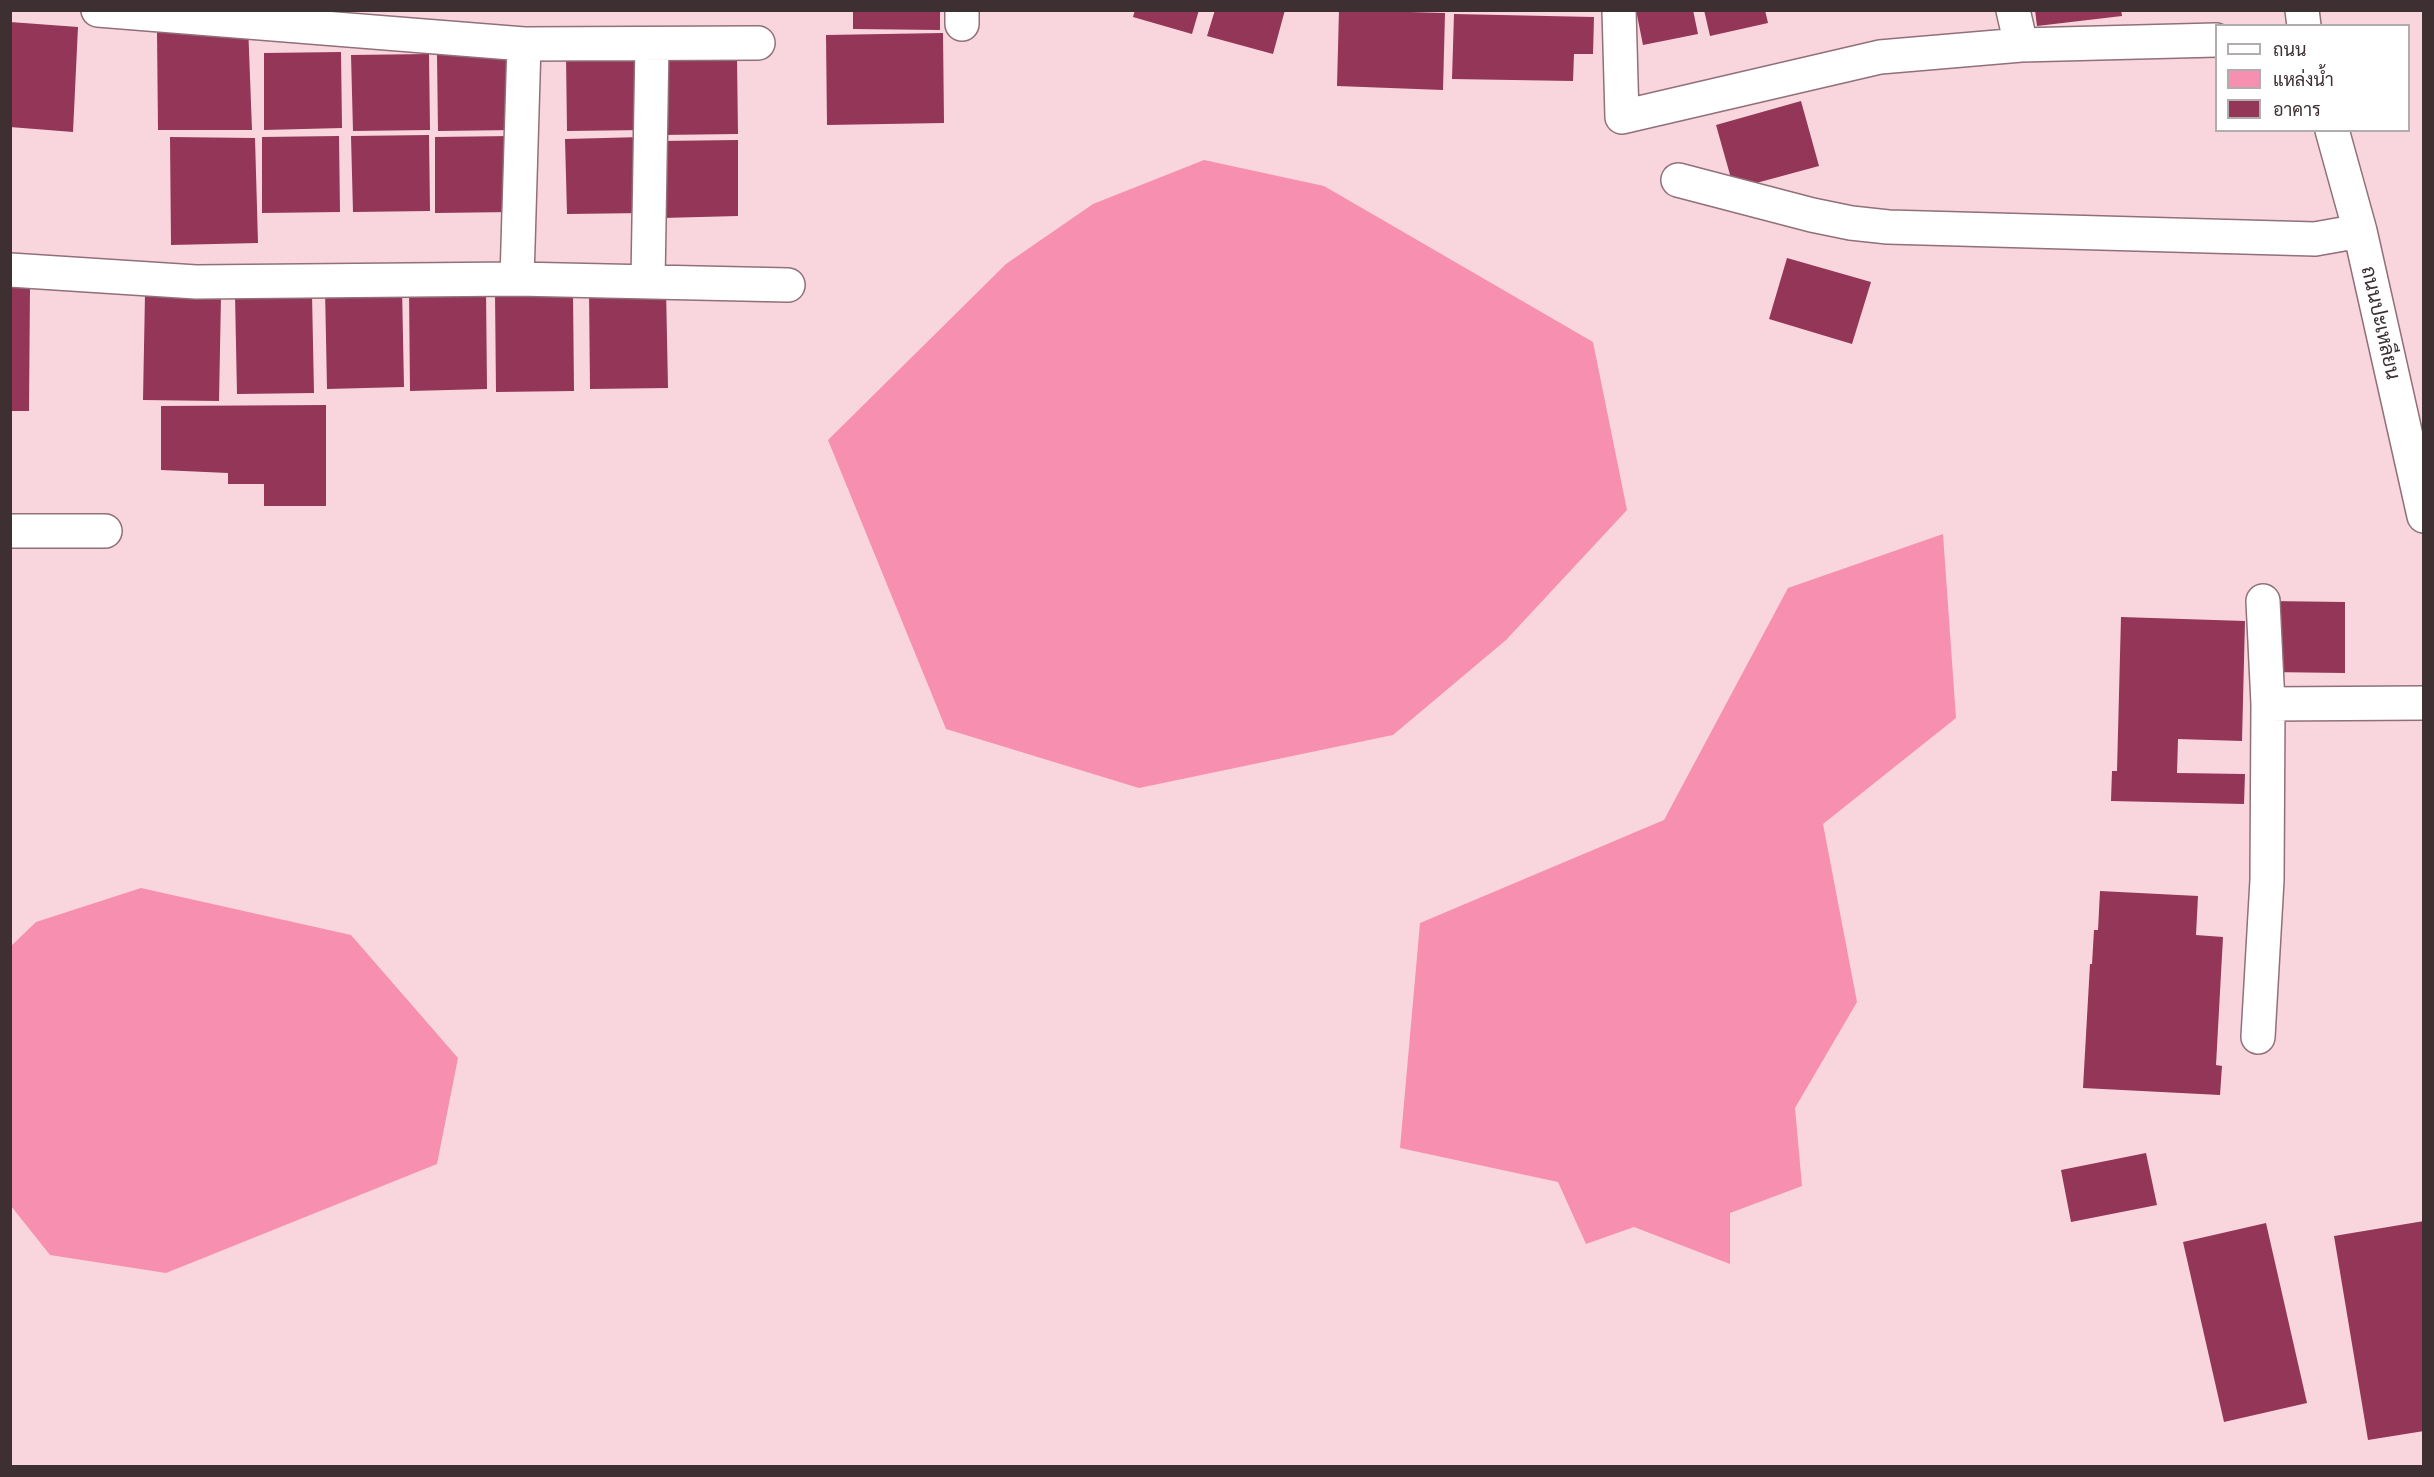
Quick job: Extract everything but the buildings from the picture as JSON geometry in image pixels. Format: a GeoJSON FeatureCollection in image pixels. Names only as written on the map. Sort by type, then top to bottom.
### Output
{"type":"FeatureCollection","features":[{"type":"Feature","properties":{"kind":"street"},"geometry":{"type":"LineString","coordinates":[[98,10],[525,44],[758,43]]}},
{"type":"Feature","properties":{"kind":"street"},"geometry":{"type":"LineString","coordinates":[[1619,10],[1622,117],[1880,57],[2021,45],[2215,40]]}},
{"type":"Feature","properties":{"kind":"street"},"geometry":{"type":"LineString","coordinates":[[2013,10],[2021,45]]}},
{"type":"Feature","properties":{"kind":"street"},"geometry":{"type":"LineString","coordinates":[[518,279],[525,44]]}},
{"type":"Feature","properties":{"kind":"street"},"geometry":{"type":"LineString","coordinates":[[648,281],[652,44]]}},
{"type":"Feature","properties":{"kind":"street","name":"ถนนปะเหลียน"},"geometry":{"type":"LineString","coordinates":[[2333,132],[2360,231],[2424,516]]}},
{"type":"Feature","properties":{"kind":"street"},"geometry":{"type":"LineString","coordinates":[[1678,180],[1812,215],[1851,223],[1888,227],[2315,239],[2360,231]]}},
{"type":"Feature","properties":{"kind":"street"},"geometry":{"type":"LineString","coordinates":[[10,270],[196,282],[518,279],[788,285]]}},
{"type":"Feature","properties":{"kind":"street"},"geometry":{"type":"LineString","coordinates":[[10,531],[105,531]]}},
{"type":"Feature","properties":{"kind":"street"},"geometry":{"type":"LineString","coordinates":[[2258,1037],[2267,880],[2268,704],[2263,601]]}},
{"type":"Feature","properties":{"kind":"street"},"geometry":{"type":"LineString","coordinates":[[2268,704],[2424,703]]}},
{"type":"Feature","properties":{"kind":"water"},"geometry":{"type":"Polygon","coordinates":[[[1204,160],[1324,186],[1593,342],[1627,510],[1506,640],[1393,735],[1139,788],[946,729],[828,440],[1006,264],[1093,204],[1204,160]]]}},
{"type":"Feature","properties":{"kind":"water"},"geometry":{"type":"Polygon","coordinates":[[[1943,534],[1956,718],[1823,824],[1857,1002],[1795,1108],[1802,1186],[1730,1213],[1730,1264],[1634,1227],[1586,1244],[1558,1182],[1400,1148],[1420,923],[1664,820],[1788,588],[1943,534]]]}},
{"type":"Feature","properties":{"kind":"water"},"geometry":{"type":"Polygon","coordinates":[[[141,888],[351,935],[458,1058],[437,1164],[166,1273],[50,1255],[11,1206],[11,946],[36,922],[141,888]]]}}]}
